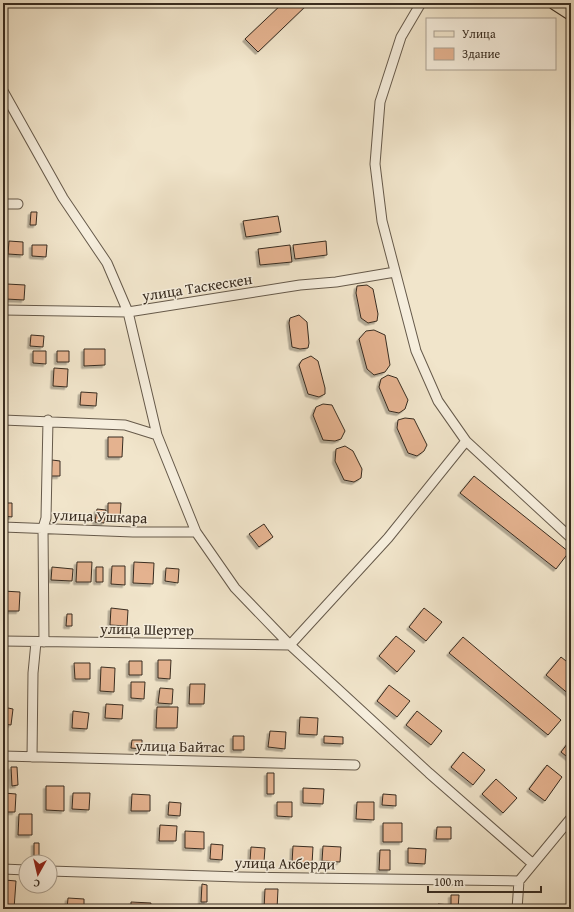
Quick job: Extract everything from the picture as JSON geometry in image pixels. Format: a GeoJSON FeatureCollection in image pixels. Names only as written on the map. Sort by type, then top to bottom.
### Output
{"type":"FeatureCollection","features":[{"type":"Feature","properties":{"kind":"main road"},"geometry":{"type":"LineString","coordinates":[[554,3],[571,14]]}},
{"type":"Feature","properties":{"kind":"street"},"geometry":{"type":"LineString","coordinates":[[421,3],[401,37],[380,102],[375,164],[382,221],[416,351],[438,401],[466,441],[571,538]]}},
{"type":"Feature","properties":{"kind":"street"},"geometry":{"type":"LineString","coordinates":[[3,91],[63,198],[107,263],[128,312],[157,435],[196,532],[235,588],[290,645],[429,773],[533,864]]}},
{"type":"Feature","properties":{"kind":"street"},"geometry":{"type":"LineString","coordinates":[[3,204],[18,204]]}},
{"type":"Feature","properties":{"kind":"street","name":"улица Таскескен"},"geometry":{"type":"LineString","coordinates":[[3,310],[128,312],[300,285],[336,282],[395,272]]}},
{"type":"Feature","properties":{"kind":"street"},"geometry":{"type":"LineString","coordinates":[[3,420],[48,420],[125,425],[157,435]]}},
{"type":"Feature","properties":{"kind":"street"},"geometry":{"type":"LineString","coordinates":[[32,757],[33,674],[40,642],[43,528],[46,518],[48,420]]}},
{"type":"Feature","properties":{"kind":"street"},"geometry":{"type":"LineString","coordinates":[[290,645],[388,538],[466,441]]}},
{"type":"Feature","properties":{"kind":"street","name":"улица Ушкара"},"geometry":{"type":"LineString","coordinates":[[3,527],[133,532],[196,532]]}},
{"type":"Feature","properties":{"kind":"street","name":"улица Шертер"},"geometry":{"type":"LineString","coordinates":[[3,641],[290,645]]}},
{"type":"Feature","properties":{"kind":"street","name":"улица Байтас"},"geometry":{"type":"LineString","coordinates":[[3,756],[355,765]]}},
{"type":"Feature","properties":{"kind":"street"},"geometry":{"type":"LineString","coordinates":[[517,909],[519,881],[571,818]]}},
{"type":"Feature","properties":{"kind":"street"},"geometry":{"type":"LineString","coordinates":[[3,869],[18,870]]}},
{"type":"Feature","properties":{"kind":"street","name":"улица Акберди"},"geometry":{"type":"LineString","coordinates":[[58,871],[248,877],[519,881]]}},
{"type":"Feature","properties":{"kind":"building"},"geometry":{"type":"Polygon","coordinates":[[[283,3],[309,3],[258,52],[245,39],[283,3]]]}},
{"type":"Feature","properties":{"kind":"building"},"geometry":{"type":"Polygon","coordinates":[[[31,212],[37,212],[36,225],[30,225],[31,212]]]}},
{"type":"Feature","properties":{"kind":"building"},"geometry":{"type":"Polygon","coordinates":[[[278,216],[281,232],[246,237],[243,221],[278,216]]]}},
{"type":"Feature","properties":{"kind":"building"},"geometry":{"type":"Polygon","coordinates":[[[9,241],[23,242],[23,255],[8,254],[9,241]]]}},
{"type":"Feature","properties":{"kind":"building"},"geometry":{"type":"Polygon","coordinates":[[[326,241],[327,255],[295,259],[293,245],[326,241]]]}},
{"type":"Feature","properties":{"kind":"building"},"geometry":{"type":"Polygon","coordinates":[[[32,245],[47,245],[46,257],[32,256],[32,245]]]}},
{"type":"Feature","properties":{"kind":"building"},"geometry":{"type":"Polygon","coordinates":[[[290,245],[292,262],[260,265],[258,249],[290,245]]]}},
{"type":"Feature","properties":{"kind":"building"},"geometry":{"type":"Polygon","coordinates":[[[7,284],[25,285],[24,300],[6,299],[7,284]]]}},
{"type":"Feature","properties":{"kind":"building"},"geometry":{"type":"Polygon","coordinates":[[[367,285],[373,289],[378,314],[377,321],[368,323],[361,318],[356,293],[357,286],[367,285]]]}},
{"type":"Feature","properties":{"kind":"building"},"geometry":{"type":"Polygon","coordinates":[[[299,315],[307,322],[308,348],[300,349],[292,347],[289,323],[290,318],[299,315]]]}},
{"type":"Feature","properties":{"kind":"building"},"geometry":{"type":"Polygon","coordinates":[[[374,330],[385,335],[390,365],[385,372],[374,375],[367,369],[359,339],[366,331],[374,330]]]}},
{"type":"Feature","properties":{"kind":"building"},"geometry":{"type":"Polygon","coordinates":[[[31,335],[44,336],[43,347],[30,346],[31,335]]]}},
{"type":"Feature","properties":{"kind":"building"},"geometry":{"type":"Polygon","coordinates":[[[84,349],[105,349],[105,365],[84,366],[84,349]]]}},
{"type":"Feature","properties":{"kind":"building"},"geometry":{"type":"Polygon","coordinates":[[[33,351],[46,351],[46,364],[33,363],[33,351]]]}},
{"type":"Feature","properties":{"kind":"building"},"geometry":{"type":"Polygon","coordinates":[[[57,351],[69,351],[69,362],[57,362],[57,351]]]}},
{"type":"Feature","properties":{"kind":"building"},"geometry":{"type":"Polygon","coordinates":[[[311,356],[318,361],[325,388],[325,394],[319,397],[308,394],[299,365],[302,360],[311,356]]]}},
{"type":"Feature","properties":{"kind":"building"},"geometry":{"type":"Polygon","coordinates":[[[54,368],[68,369],[67,387],[53,386],[54,368]]]}},
{"type":"Feature","properties":{"kind":"building"},"geometry":{"type":"Polygon","coordinates":[[[388,375],[397,378],[408,400],[405,409],[399,413],[389,411],[379,387],[381,379],[388,375]]]}},
{"type":"Feature","properties":{"kind":"building"},"geometry":{"type":"Polygon","coordinates":[[[81,392],[97,393],[96,406],[80,405],[81,392]]]}},
{"type":"Feature","properties":{"kind":"building"},"geometry":{"type":"Polygon","coordinates":[[[323,404],[332,405],[345,431],[341,439],[335,441],[323,440],[313,415],[316,407],[323,404]]]}},
{"type":"Feature","properties":{"kind":"building"},"geometry":{"type":"Polygon","coordinates":[[[405,418],[414,419],[427,445],[424,451],[417,456],[408,453],[397,428],[398,420],[405,418]]]}},
{"type":"Feature","properties":{"kind":"building"},"geometry":{"type":"Polygon","coordinates":[[[108,437],[123,437],[122,457],[108,457],[108,437]]]}},
{"type":"Feature","properties":{"kind":"building"},"geometry":{"type":"Polygon","coordinates":[[[345,446],[353,451],[362,469],[361,478],[354,482],[344,480],[335,461],[336,449],[345,446]]]}},
{"type":"Feature","properties":{"kind":"building"},"geometry":{"type":"Polygon","coordinates":[[[52,460],[60,461],[60,476],[51,476],[52,460]]]}},
{"type":"Feature","properties":{"kind":"building"},"geometry":{"type":"Polygon","coordinates":[[[474,476],[569,552],[556,569],[460,493],[474,476]]]}},
{"type":"Feature","properties":{"kind":"building"},"geometry":{"type":"Polygon","coordinates":[[[3,503],[12,503],[12,517],[3,516],[3,503]]]}},
{"type":"Feature","properties":{"kind":"building"},"geometry":{"type":"Polygon","coordinates":[[[108,503],[121,503],[120,518],[108,517],[108,503]]]}},
{"type":"Feature","properties":{"kind":"building"},"geometry":{"type":"Polygon","coordinates":[[[97,509],[106,510],[104,523],[95,522],[97,509]]]}},
{"type":"Feature","properties":{"kind":"building"},"geometry":{"type":"Polygon","coordinates":[[[264,524],[273,537],[259,547],[249,534],[264,524]]]}},
{"type":"Feature","properties":{"kind":"building"},"geometry":{"type":"Polygon","coordinates":[[[77,562],[92,562],[91,582],[76,582],[77,562]]]}},
{"type":"Feature","properties":{"kind":"building"},"geometry":{"type":"Polygon","coordinates":[[[134,562],[154,563],[153,584],[133,583],[134,562]]]}},
{"type":"Feature","properties":{"kind":"building"},"geometry":{"type":"Polygon","coordinates":[[[112,566],[125,566],[125,585],[111,584],[112,566]]]}},
{"type":"Feature","properties":{"kind":"building"},"geometry":{"type":"Polygon","coordinates":[[[52,567],[73,569],[72,581],[51,580],[52,567]]]}},
{"type":"Feature","properties":{"kind":"building"},"geometry":{"type":"Polygon","coordinates":[[[96,567],[103,567],[103,582],[96,582],[96,567]]]}},
{"type":"Feature","properties":{"kind":"building"},"geometry":{"type":"Polygon","coordinates":[[[166,568],[179,569],[178,583],[165,581],[166,568]]]}},
{"type":"Feature","properties":{"kind":"building"},"geometry":{"type":"Polygon","coordinates":[[[3,591],[20,592],[19,611],[3,611],[3,591]]]}},
{"type":"Feature","properties":{"kind":"building"},"geometry":{"type":"Polygon","coordinates":[[[111,608],[128,610],[127,626],[110,625],[111,608]]]}},
{"type":"Feature","properties":{"kind":"building"},"geometry":{"type":"Polygon","coordinates":[[[424,608],[442,622],[426,641],[409,627],[424,608]]]}},
{"type":"Feature","properties":{"kind":"building"},"geometry":{"type":"Polygon","coordinates":[[[67,614],[72,614],[72,626],[66,626],[67,614]]]}},
{"type":"Feature","properties":{"kind":"building"},"geometry":{"type":"Polygon","coordinates":[[[396,636],[415,651],[397,672],[379,656],[396,636]]]}},
{"type":"Feature","properties":{"kind":"building"},"geometry":{"type":"Polygon","coordinates":[[[463,637],[561,720],[548,735],[449,653],[463,637]]]}},
{"type":"Feature","properties":{"kind":"building"},"geometry":{"type":"Polygon","coordinates":[[[561,657],[571,665],[571,696],[546,675],[561,657]]]}},
{"type":"Feature","properties":{"kind":"building"},"geometry":{"type":"Polygon","coordinates":[[[158,660],[171,660],[170,679],[158,678],[158,660]]]}},
{"type":"Feature","properties":{"kind":"building"},"geometry":{"type":"Polygon","coordinates":[[[129,661],[142,661],[142,675],[129,675],[129,661]]]}},
{"type":"Feature","properties":{"kind":"building"},"geometry":{"type":"Polygon","coordinates":[[[74,663],[90,663],[90,679],[75,679],[74,663]]]}},
{"type":"Feature","properties":{"kind":"building"},"geometry":{"type":"Polygon","coordinates":[[[101,667],[115,668],[114,692],[100,691],[101,667]]]}},
{"type":"Feature","properties":{"kind":"building"},"geometry":{"type":"Polygon","coordinates":[[[131,682],[145,682],[144,699],[131,698],[131,682]]]}},
{"type":"Feature","properties":{"kind":"building"},"geometry":{"type":"Polygon","coordinates":[[[190,684],[205,684],[204,704],[189,704],[190,684]]]}},
{"type":"Feature","properties":{"kind":"building"},"geometry":{"type":"Polygon","coordinates":[[[389,685],[410,701],[397,717],[377,701],[389,685]]]}},
{"type":"Feature","properties":{"kind":"building"},"geometry":{"type":"Polygon","coordinates":[[[160,688],[173,689],[172,704],[158,703],[160,688]]]}},
{"type":"Feature","properties":{"kind":"building"},"geometry":{"type":"Polygon","coordinates":[[[106,704],[123,705],[122,719],[105,718],[106,704]]]}},
{"type":"Feature","properties":{"kind":"building"},"geometry":{"type":"Polygon","coordinates":[[[3,707],[13,709],[11,725],[3,724],[3,707]]]}},
{"type":"Feature","properties":{"kind":"building"},"geometry":{"type":"Polygon","coordinates":[[[157,707],[178,707],[177,728],[156,728],[157,707]]]}},
{"type":"Feature","properties":{"kind":"building"},"geometry":{"type":"Polygon","coordinates":[[[73,711],[89,713],[87,729],[72,728],[73,711]]]}},
{"type":"Feature","properties":{"kind":"building"},"geometry":{"type":"Polygon","coordinates":[[[417,711],[442,731],[431,745],[406,725],[417,711]]]}},
{"type":"Feature","properties":{"kind":"building"},"geometry":{"type":"Polygon","coordinates":[[[300,717],[318,718],[317,735],[299,734],[300,717]]]}},
{"type":"Feature","properties":{"kind":"building"},"geometry":{"type":"Polygon","coordinates":[[[270,731],[286,732],[285,749],[268,747],[270,731]]]}},
{"type":"Feature","properties":{"kind":"building"},"geometry":{"type":"Polygon","coordinates":[[[233,736],[244,736],[244,750],[233,750],[233,736]]]}},
{"type":"Feature","properties":{"kind":"building"},"geometry":{"type":"Polygon","coordinates":[[[324,736],[343,737],[343,744],[324,743],[324,736]]]}},
{"type":"Feature","properties":{"kind":"building"},"geometry":{"type":"Polygon","coordinates":[[[571,739],[571,760],[561,752],[571,739]]]}},
{"type":"Feature","properties":{"kind":"building"},"geometry":{"type":"Polygon","coordinates":[[[132,740],[142,740],[142,749],[131,748],[132,740]]]}},
{"type":"Feature","properties":{"kind":"building"},"geometry":{"type":"Polygon","coordinates":[[[463,752],[485,770],[473,785],[451,767],[463,752]]]}},
{"type":"Feature","properties":{"kind":"building"},"geometry":{"type":"Polygon","coordinates":[[[547,765],[562,777],[545,801],[529,789],[547,765]]]}},
{"type":"Feature","properties":{"kind":"building"},"geometry":{"type":"Polygon","coordinates":[[[11,767],[17,767],[18,785],[12,786],[11,767]]]}},
{"type":"Feature","properties":{"kind":"building"},"geometry":{"type":"Polygon","coordinates":[[[267,773],[274,773],[274,794],[267,794],[267,773]]]}},
{"type":"Feature","properties":{"kind":"building"},"geometry":{"type":"Polygon","coordinates":[[[496,779],[517,798],[503,813],[482,794],[496,779]]]}},
{"type":"Feature","properties":{"kind":"building"},"geometry":{"type":"Polygon","coordinates":[[[46,786],[64,786],[64,811],[46,810],[46,786]]]}},
{"type":"Feature","properties":{"kind":"building"},"geometry":{"type":"Polygon","coordinates":[[[3,788],[4,793],[16,794],[15,812],[3,812],[3,788]]]}},
{"type":"Feature","properties":{"kind":"building"},"geometry":{"type":"Polygon","coordinates":[[[303,788],[324,789],[323,804],[303,803],[303,788]]]}},
{"type":"Feature","properties":{"kind":"building"},"geometry":{"type":"Polygon","coordinates":[[[73,793],[90,793],[89,810],[72,809],[73,793]]]}},
{"type":"Feature","properties":{"kind":"building"},"geometry":{"type":"Polygon","coordinates":[[[132,794],[150,795],[150,811],[131,811],[132,794]]]}},
{"type":"Feature","properties":{"kind":"building"},"geometry":{"type":"Polygon","coordinates":[[[383,794],[396,795],[396,806],[382,805],[383,794]]]}},
{"type":"Feature","properties":{"kind":"building"},"geometry":{"type":"Polygon","coordinates":[[[169,802],[181,803],[180,816],[168,815],[169,802]]]}},
{"type":"Feature","properties":{"kind":"building"},"geometry":{"type":"Polygon","coordinates":[[[277,802],[292,802],[292,817],[277,816],[277,802]]]}},
{"type":"Feature","properties":{"kind":"building"},"geometry":{"type":"Polygon","coordinates":[[[357,802],[374,802],[374,820],[356,819],[357,802]]]}},
{"type":"Feature","properties":{"kind":"building"},"geometry":{"type":"Polygon","coordinates":[[[19,814],[32,814],[32,835],[18,835],[19,814]]]}},
{"type":"Feature","properties":{"kind":"building"},"geometry":{"type":"Polygon","coordinates":[[[383,823],[402,823],[402,842],[383,842],[383,823]]]}},
{"type":"Feature","properties":{"kind":"building"},"geometry":{"type":"Polygon","coordinates":[[[160,825],[177,826],[176,841],[159,841],[160,825]]]}},
{"type":"Feature","properties":{"kind":"building"},"geometry":{"type":"Polygon","coordinates":[[[437,827],[451,827],[451,839],[436,839],[437,827]]]}},
{"type":"Feature","properties":{"kind":"building"},"geometry":{"type":"Polygon","coordinates":[[[185,831],[204,832],[204,849],[185,848],[185,831]]]}},
{"type":"Feature","properties":{"kind":"building"},"geometry":{"type":"Polygon","coordinates":[[[34,843],[39,843],[39,854],[34,854],[34,843]]]}},
{"type":"Feature","properties":{"kind":"building"},"geometry":{"type":"Polygon","coordinates":[[[211,844],[223,845],[222,860],[210,859],[211,844]]]}},
{"type":"Feature","properties":{"kind":"building"},"geometry":{"type":"Polygon","coordinates":[[[293,846],[313,847],[312,864],[292,863],[293,846]]]}},
{"type":"Feature","properties":{"kind":"building"},"geometry":{"type":"Polygon","coordinates":[[[323,846],[341,847],[340,862],[322,861],[323,846]]]}},
{"type":"Feature","properties":{"kind":"building"},"geometry":{"type":"Polygon","coordinates":[[[251,847],[265,848],[264,862],[250,861],[251,847]]]}},
{"type":"Feature","properties":{"kind":"building"},"geometry":{"type":"Polygon","coordinates":[[[408,848],[426,849],[425,864],[408,863],[408,848]]]}},
{"type":"Feature","properties":{"kind":"building"},"geometry":{"type":"Polygon","coordinates":[[[380,850],[390,850],[390,870],[379,870],[380,850]]]}},
{"type":"Feature","properties":{"kind":"building"},"geometry":{"type":"Polygon","coordinates":[[[5,880],[16,881],[14,909],[3,909],[5,880]]]}},
{"type":"Feature","properties":{"kind":"building"},"geometry":{"type":"Polygon","coordinates":[[[202,884],[207,885],[207,902],[201,902],[202,884]]]}},
{"type":"Feature","properties":{"kind":"building"},"geometry":{"type":"Polygon","coordinates":[[[265,889],[278,889],[277,909],[264,909],[265,889]]]}},
{"type":"Feature","properties":{"kind":"building"},"geometry":{"type":"Polygon","coordinates":[[[451,895],[459,895],[458,909],[438,909],[438,904],[451,905],[451,895]]]}},
{"type":"Feature","properties":{"kind":"building"},"geometry":{"type":"Polygon","coordinates":[[[68,898],[84,899],[84,909],[67,909],[68,898]]]}},
{"type":"Feature","properties":{"kind":"building"},"geometry":{"type":"Polygon","coordinates":[[[131,902],[151,903],[150,909],[131,909],[131,902]]]}},
{"type":"Feature","properties":{"kind":"building"},"geometry":{"type":"Polygon","coordinates":[[[98,905],[118,906],[118,909],[98,909],[98,905]]]}}]}
